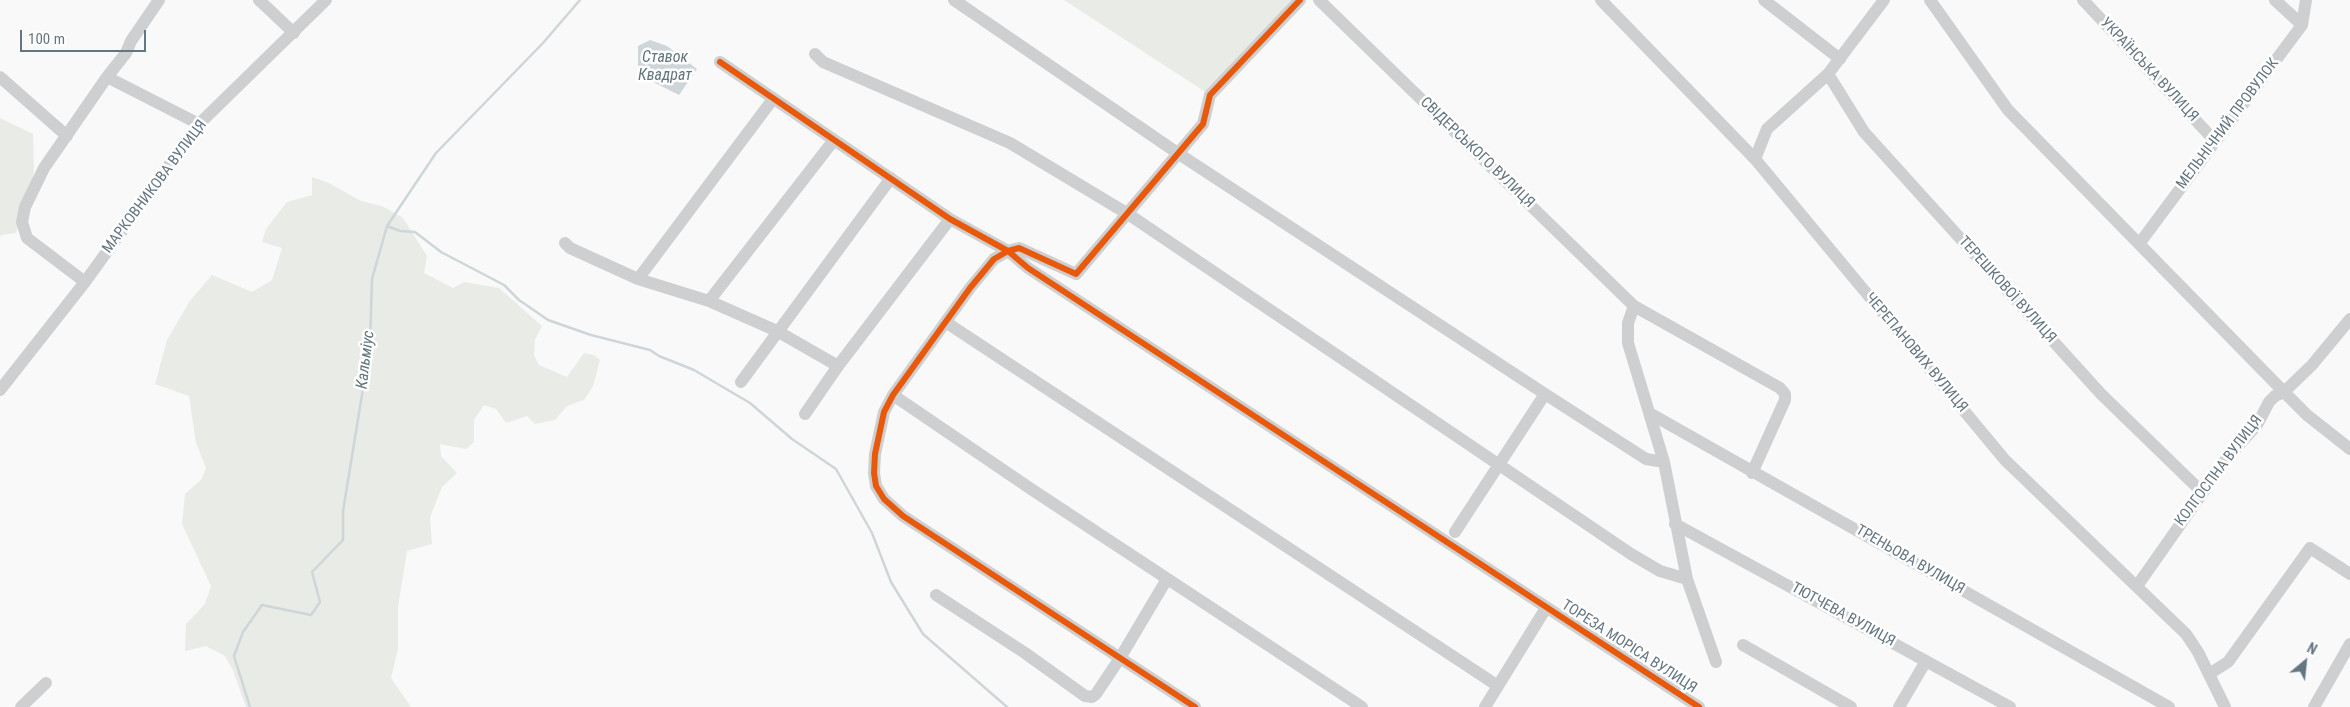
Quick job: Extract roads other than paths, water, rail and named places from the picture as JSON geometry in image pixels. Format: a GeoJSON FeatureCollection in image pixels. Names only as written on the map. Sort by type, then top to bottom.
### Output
{"type":"FeatureCollection","features":[{"type":"Feature","properties":{"kind":"street"},"geometry":{"type":"LineString","coordinates":[[85,282],[27,238],[22,222],[25,207],[44,168],[107,77],[126,53],[130,42],[159,0]]}},
{"type":"Feature","properties":{"kind":"street"},"geometry":{"type":"LineString","coordinates":[[260,0],[294,33]]}},
{"type":"Feature","properties":{"kind":"street","name":"МАРКОВНИКОВА ВУЛИЦЯ"},"geometry":{"type":"LineString","coordinates":[[0,390],[85,282],[199,124],[326,0]]}},
{"type":"Feature","properties":{"kind":"street"},"geometry":{"type":"LineString","coordinates":[[954,0],[1179,154],[1545,394],[1646,459],[1664,462]]}},
{"type":"Feature","properties":{"kind":"street"},"geometry":{"type":"LineString","coordinates":[[1195,707],[903,516],[884,499],[876,486],[874,473],[875,454],[884,412],[893,395],[947,323],[970,288],[994,260],[1008,251],[1019,248],[1076,274],[1203,124],[1210,95],[1300,0]]}},
{"type":"Feature","properties":{"kind":"street","name":"СВIДЕРСЬКОГО ВУЛИЦЯ"},"geometry":{"type":"LineString","coordinates":[[1319,0],[1634,306],[1780,388],[1785,394],[1785,400],[1752,473]]}},
{"type":"Feature","properties":{"kind":"street","name":"ЧЕРЕПАНОВИХ ВУЛИЦЯ"},"geometry":{"type":"LineString","coordinates":[[1601,0],[1755,159],[2004,460],[2186,634],[2225,707]]}},
{"type":"Feature","properties":{"kind":"street"},"geometry":{"type":"LineString","coordinates":[[1764,0],[1840,59]]}},
{"type":"Feature","properties":{"kind":"street"},"geometry":{"type":"LineString","coordinates":[[1755,159],[1768,129],[1828,74],[1884,0]]}},
{"type":"Feature","properties":{"kind":"street"},"geometry":{"type":"LineString","coordinates":[[1930,0],[2008,110],[2307,415],[2350,449]]}},
{"type":"Feature","properties":{"kind":"street","name":"УКРАЇНСЬКА ВУЛИЦЯ"},"geometry":{"type":"LineString","coordinates":[[2083,0],[2215,141]]}},
{"type":"Feature","properties":{"kind":"street"},"geometry":{"type":"LineString","coordinates":[[2275,0],[2302,25]]}},
{"type":"Feature","properties":{"kind":"street","name":"МЕЛЬНIЧНИЙ ПРОВУЛОК"},"geometry":{"type":"LineString","coordinates":[[2139,244],[2302,25],[2306,0]]}},
{"type":"Feature","properties":{"kind":"street"},"geometry":{"type":"LineString","coordinates":[[814,54],[823,62],[1010,143],[1128,214],[1632,554],[1660,571],[1687,579]]}},
{"type":"Feature","properties":{"kind":"street"},"geometry":{"type":"LineString","coordinates":[[720,62],[726,64],[773,100],[950,219],[1008,251]]}},
{"type":"Feature","properties":{"kind":"street","name":"ТЕРЕШКОВОЇ ВУЛИЦЯ"},"geometry":{"type":"LineString","coordinates":[[1828,74],[1864,132],[2100,394],[2202,492]]}},
{"type":"Feature","properties":{"kind":"street"},"geometry":{"type":"LineString","coordinates":[[0,77],[66,136]]}},
{"type":"Feature","properties":{"kind":"street"},"geometry":{"type":"LineString","coordinates":[[107,77],[199,124]]}},
{"type":"Feature","properties":{"kind":"street"},"geometry":{"type":"LineString","coordinates":[[638,279],[773,100]]}},
{"type":"Feature","properties":{"kind":"street"},"geometry":{"type":"LineString","coordinates":[[709,301],[834,140]]}},
{"type":"Feature","properties":{"kind":"street"},"geometry":{"type":"LineString","coordinates":[[741,382],[891,178]]}},
{"type":"Feature","properties":{"kind":"street"},"geometry":{"type":"LineString","coordinates":[[805,414],[838,366],[950,219]]}},
{"type":"Feature","properties":{"kind":"street"},"geometry":{"type":"LineString","coordinates":[[565,243],[570,248],[638,279],[709,301],[777,331],[838,366]]}},
{"type":"Feature","properties":{"kind":"street","name":"ТОРЕЗА МОРІСА ВУЛИЦЯ"},"geometry":{"type":"LineString","coordinates":[[1008,251],[1028,268],[1699,707]]}},
{"type":"Feature","properties":{"kind":"street"},"geometry":{"type":"LineString","coordinates":[[1634,306],[1628,323],[1628,342],[1664,462],[1687,579],[1716,662]]}},
{"type":"Feature","properties":{"kind":"street","name":"КОЛГОСПНА ВУЛИЦЯ"},"geometry":{"type":"LineString","coordinates":[[2137,586],[2227,458],[2257,425],[2269,402],[2275,396],[2284,392],[2312,365],[2350,319]]}},
{"type":"Feature","properties":{"kind":"street"},"geometry":{"type":"LineString","coordinates":[[947,323],[1498,686]]}},
{"type":"Feature","properties":{"kind":"street"},"geometry":{"type":"LineString","coordinates":[[1455,532],[1545,394]]}},
{"type":"Feature","properties":{"kind":"street"},"geometry":{"type":"LineString","coordinates":[[893,395],[1362,707]]}},
{"type":"Feature","properties":{"kind":"street","name":"ТРЕНЬОВА ВУЛИЦЯ"},"geometry":{"type":"LineString","coordinates":[[1651,414],[2167,707]]}},
{"type":"Feature","properties":{"kind":"street","name":"ТЮТЧЕВА ВУЛИЦЯ"},"geometry":{"type":"LineString","coordinates":[[1675,524],[2010,707]]}},
{"type":"Feature","properties":{"kind":"street"},"geometry":{"type":"LineString","coordinates":[[2209,674],[2228,662],[2310,548],[2350,574]]}},
{"type":"Feature","properties":{"kind":"street"},"geometry":{"type":"LineString","coordinates":[[936,596],[1025,653],[1085,696],[1092,698],[1120,658],[1167,579]]}},
{"type":"Feature","properties":{"kind":"street"},"geometry":{"type":"LineString","coordinates":[[1485,707],[1546,608]]}},
{"type":"Feature","properties":{"kind":"street"},"geometry":{"type":"LineString","coordinates":[[2314,707],[2350,644]]}},
{"type":"Feature","properties":{"kind":"street"},"geometry":{"type":"LineString","coordinates":[[1743,646],[1851,707]]}},
{"type":"Feature","properties":{"kind":"street"},"geometry":{"type":"LineString","coordinates":[[1899,707],[1926,661]]}},
{"type":"Feature","properties":{"kind":"street"},"geometry":{"type":"LineString","coordinates":[[21,707],[46,683]]}},
{"type":"Feature","properties":{"kind":"water","name":"Ставок Квадрат"},"geometry":{"type":"Polygon","coordinates":[[[650,40],[667,46],[697,69],[679,95],[655,83],[638,66],[638,46],[650,40]]]}},
{"type":"Feature","properties":{"kind":"waterway","name":"Кальміус"},"geometry":{"type":"LineString","coordinates":[[250,707],[234,656],[243,632],[262,605],[311,615],[320,602],[312,572],[343,540],[343,511],[370,346],[372,279],[387,226],[436,153],[543,43],[580,0]]}},
{"type":"Feature","properties":{"kind":"waterway"},"geometry":{"type":"LineString","coordinates":[[387,226],[400,231],[415,232],[441,252],[504,285],[519,300],[548,320],[591,335],[650,350],[659,356],[694,370],[750,403],[792,439],[836,469],[872,533],[891,582],[923,634],[1007,707]]}}]}
